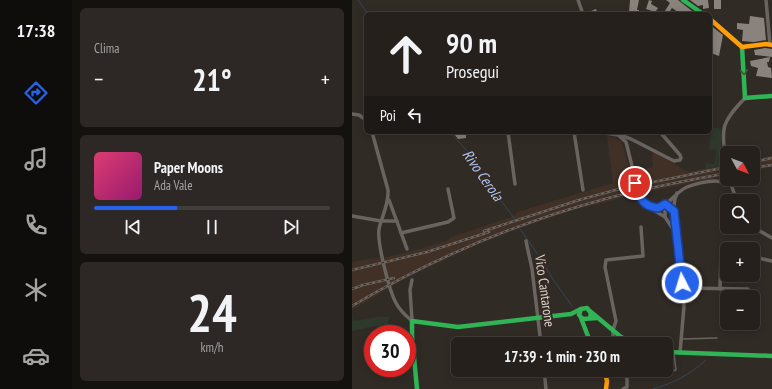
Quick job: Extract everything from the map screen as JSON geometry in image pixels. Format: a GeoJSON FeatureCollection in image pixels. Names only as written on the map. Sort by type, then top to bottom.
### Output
{"type":"FeatureCollection","features":[{"type":"Feature","properties":{"kind":"street"},"geometry":{"type":"LineString","coordinates":[[578,0],[582,12]]}},
{"type":"Feature","properties":{"kind":"street"},"geometry":{"type":"LineString","coordinates":[[683,0],[700,12]]}},
{"type":"Feature","properties":{"kind":"street"},"geometry":{"type":"LineString","coordinates":[[712,21],[742,46],[771,45],[766,0]]}},
{"type":"Feature","properties":{"kind":"street"},"geometry":{"type":"LineString","coordinates":[[742,46],[746,98]]}},
{"type":"Feature","properties":{"kind":"street"},"geometry":{"type":"LineString","coordinates":[[724,146],[724,126],[730,114],[746,98],[772,96]]}},
{"type":"Feature","properties":{"kind":"street"},"geometry":{"type":"LineString","coordinates":[[352,114],[359,115],[364,119]]}},
{"type":"Feature","properties":{"kind":"street"},"geometry":{"type":"LineString","coordinates":[[373,134],[388,190],[388,198],[379,228],[379,240],[392,295],[401,311],[412,321],[458,327],[571,314],[587,308],[620,337]]}},
{"type":"Feature","properties":{"kind":"street"},"geometry":{"type":"LineString","coordinates":[[508,134],[515,184]]}},
{"type":"Feature","properties":{"kind":"street"},"geometry":{"type":"LineString","coordinates":[[574,134],[583,190]]}},
{"type":"Feature","properties":{"kind":"street"},"geometry":{"type":"LineString","coordinates":[[612,134],[631,140],[674,161],[680,160],[680,155],[662,134]]}},
{"type":"Feature","properties":{"kind":"street"},"geometry":{"type":"LineString","coordinates":[[618,135],[626,142],[629,150],[635,183],[640,198],[647,206],[658,208],[688,187],[714,181],[720,182]]}},
{"type":"Feature","properties":{"kind":"street"},"geometry":{"type":"LineString","coordinates":[[401,233],[448,222],[454,218],[448,189]]}},
{"type":"Feature","properties":{"kind":"street"},"geometry":{"type":"LineString","coordinates":[[678,193],[675,199],[674,211],[684,306],[680,353]]}},
{"type":"Feature","properties":{"kind":"street"},"geometry":{"type":"LineString","coordinates":[[388,198],[407,250]]}},
{"type":"Feature","properties":{"kind":"street"},"geometry":{"type":"LineString","coordinates":[[665,204],[674,211]]}},
{"type":"Feature","properties":{"kind":"street"},"geometry":{"type":"LineString","coordinates":[[665,204],[665,217]]}},
{"type":"Feature","properties":{"kind":"street"},"geometry":{"type":"LineString","coordinates":[[652,207],[665,217],[676,233]]}},
{"type":"Feature","properties":{"kind":"street"},"geometry":{"type":"LineString","coordinates":[[352,216],[382,221],[397,221]]}},
{"type":"Feature","properties":{"kind":"street"},"geometry":{"type":"LineString","coordinates":[[613,337],[613,330],[616,321],[605,267],[606,260],[643,256],[641,227]]}},
{"type":"Feature","properties":{"kind":"street"},"geometry":{"type":"LineString","coordinates":[[760,231],[772,238]]}},
{"type":"Feature","properties":{"kind":"street","name":"Vico Cantarone"},"geometry":{"type":"LineString","coordinates":[[526,241],[532,269],[540,337]]}},
{"type":"Feature","properties":{"kind":"street"},"geometry":{"type":"LineString","coordinates":[[760,258],[772,261]]}},
{"type":"Feature","properties":{"kind":"street"},"geometry":{"type":"LineString","coordinates":[[412,280],[410,290],[411,315],[417,389]]}},
{"type":"Feature","properties":{"kind":"street"},"geometry":{"type":"LineString","coordinates":[[720,282],[720,289]]}},
{"type":"Feature","properties":{"kind":"street"},"geometry":{"type":"LineString","coordinates":[[682,288],[748,289]]}},
{"type":"Feature","properties":{"kind":"street"},"geometry":{"type":"LineString","coordinates":[[581,309],[581,317],[588,337]]}},
{"type":"Feature","properties":{"kind":"street"},"geometry":{"type":"LineString","coordinates":[[584,326],[590,318],[591,312]]}},
{"type":"Feature","properties":{"kind":"street"},"geometry":{"type":"LineString","coordinates":[[571,314],[585,320],[597,318]]}},
{"type":"Feature","properties":{"kind":"street"},"geometry":{"type":"LineString","coordinates":[[674,352],[772,356]]}},
{"type":"Feature","properties":{"kind":"street"},"geometry":{"type":"LineString","coordinates":[[545,377],[546,389]]}},
{"type":"Feature","properties":{"kind":"street"},"geometry":{"type":"LineString","coordinates":[[606,377],[606,389]]}},
{"type":"Feature","properties":{"kind":"street"},"geometry":{"type":"LineString","coordinates":[[623,389],[627,387],[627,377]]}},
{"type":"Feature","properties":{"kind":"lane"},"geometry":{"type":"LineString","coordinates":[[681,339],[717,338]]}},
{"type":"Feature","properties":{"kind":"lane"},"geometry":{"type":"LineString","coordinates":[[673,371],[676,370],[674,352]]}},
{"type":"Feature","properties":{"kind":"shaded area"},"geometry":{"type":"Polygon","coordinates":[[[607,135],[615,137],[622,143],[630,171],[653,167],[652,154],[654,152],[688,172],[720,165],[720,177],[641,193],[570,211],[479,244],[408,277],[352,310],[352,262],[378,259],[420,249],[514,216],[517,212],[613,183],[607,135]]]}},
{"type":"Feature","properties":{"kind":"shaded area"},"geometry":{"type":"Polygon","coordinates":[[[772,156],[772,167],[760,170],[760,158],[772,156]]]}},
{"type":"Feature","properties":{"kind":"green space"},"geometry":{"type":"Polygon","coordinates":[[[712,127],[721,129],[720,165],[706,169],[705,163],[714,164],[716,150],[709,149],[712,127]]]}},
{"type":"Feature","properties":{"kind":"green space"},"geometry":{"type":"Polygon","coordinates":[[[352,310],[353,321],[389,317],[388,325],[364,325],[364,328],[352,331],[352,310]]]}},
{"type":"Feature","properties":{"kind":"building"},"geometry":{"type":"Polygon","coordinates":[[[630,0],[639,0],[637,10],[639,10],[639,12],[629,12],[630,0]]]}},
{"type":"Feature","properties":{"kind":"building"},"geometry":{"type":"Polygon","coordinates":[[[649,0],[652,1],[651,4],[658,8],[655,12],[651,12],[652,11],[646,9],[649,0]]]}},
{"type":"Feature","properties":{"kind":"building"},"geometry":{"type":"Polygon","coordinates":[[[666,0],[678,0],[692,11],[678,12],[672,8],[669,12],[664,12],[670,3],[666,0]]]}},
{"type":"Feature","properties":{"kind":"building"},"geometry":{"type":"Polygon","coordinates":[[[690,0],[708,0],[709,8],[703,9],[703,5],[698,6],[690,0]]]}},
{"type":"Feature","properties":{"kind":"building"},"geometry":{"type":"Polygon","coordinates":[[[714,0],[721,0],[721,9],[714,9],[714,0]]]}},
{"type":"Feature","properties":{"kind":"building"},"geometry":{"type":"Polygon","coordinates":[[[596,9],[597,12],[588,12],[596,9]]]}},
{"type":"Feature","properties":{"kind":"building"},"geometry":{"type":"Polygon","coordinates":[[[750,16],[764,18],[766,40],[754,42],[742,41],[743,30],[737,29],[737,23],[749,24],[750,16]]]}},
{"type":"Feature","properties":{"kind":"building"},"geometry":{"type":"Polygon","coordinates":[[[712,27],[723,35],[719,56],[712,53],[712,27]]]}},
{"type":"Feature","properties":{"kind":"building"},"geometry":{"type":"Polygon","coordinates":[[[765,48],[772,49],[772,57],[755,55],[754,50],[765,48]]]}},
{"type":"Feature","properties":{"kind":"building"},"geometry":{"type":"Polygon","coordinates":[[[770,57],[769,62],[767,62],[768,67],[771,68],[772,78],[756,76],[758,68],[751,66],[750,61],[770,57]]]}},
{"type":"Feature","properties":{"kind":"building"},"geometry":{"type":"Polygon","coordinates":[[[466,134],[466,138],[458,139],[455,135],[466,134]]]}},
{"type":"Feature","properties":{"kind":"waterway","name":"Rivo Cerola"},"geometry":{"type":"LineString","coordinates":[[358,0],[367,12]]}},
{"type":"Feature","properties":{"kind":"waterway","name":"Rivo Cerola"},"geometry":{"type":"LineString","coordinates":[[452,134],[468,152],[475,166],[514,218]]}},
{"type":"Feature","properties":{"kind":"waterway","name":"Rivo Cerola"},"geometry":{"type":"LineString","coordinates":[[520,229],[572,306]]}},
{"type":"Feature","properties":{"kind":"waterway"},"geometry":{"type":"LineString","coordinates":[[653,389],[681,378],[706,360]]}},
{"type":"Feature","properties":{"kind":"railway"},"geometry":{"type":"LineString","coordinates":[[760,161],[772,158]]}},
{"type":"Feature","properties":{"kind":"railway"},"geometry":{"type":"LineString","coordinates":[[760,167],[772,165]]}},
{"type":"Feature","properties":{"kind":"railway"},"geometry":{"type":"LineString","coordinates":[[484,231],[579,200],[619,189],[720,168]]}},
{"type":"Feature","properties":{"kind":"railway"},"geometry":{"type":"LineString","coordinates":[[352,306],[443,258],[539,219],[620,195],[720,174]]}},
{"type":"Feature","properties":{"kind":"railway"},"geometry":{"type":"LineString","coordinates":[[352,270],[427,252],[489,232]]}},
{"type":"Feature","properties":{"kind":"railway"},"geometry":{"type":"LineString","coordinates":[[352,289],[394,278]]}},
{"type":"Feature","properties":{"kind":"traffic: fast"},"geometry":{"type":"LineString","coordinates":[[683,0],[700,12]]}},
{"type":"Feature","properties":{"kind":"traffic: fast"},"geometry":{"type":"LineString","coordinates":[[742,47],[745,98],[772,96]]}},
{"type":"Feature","properties":{"kind":"traffic: fast"},"geometry":{"type":"LineString","coordinates":[[590,318],[591,313],[587,308],[581,309],[579,315],[583,319],[597,318]]}},
{"type":"Feature","properties":{"kind":"traffic: fast"},"geometry":{"type":"LineString","coordinates":[[417,389],[412,321],[458,327],[571,314],[581,309]]}},
{"type":"Feature","properties":{"kind":"traffic: fast"},"geometry":{"type":"LineString","coordinates":[[591,312],[621,337]]}},
{"type":"Feature","properties":{"kind":"traffic: fast"},"geometry":{"type":"LineString","coordinates":[[581,318],[588,337]]}},
{"type":"Feature","properties":{"kind":"traffic: fast"},"geometry":{"type":"LineString","coordinates":[[673,352],[772,356]]}},
{"type":"Feature","properties":{"kind":"traffic: slow"},"geometry":{"type":"LineString","coordinates":[[712,21],[742,47],[766,44],[772,45]]}},
{"type":"Feature","properties":{"kind":"traffic: slow"},"geometry":{"type":"LineString","coordinates":[[606,377],[606,389]]}},
{"type":"Feature","properties":{"kind":"route"},"geometry":{"type":"LineString","coordinates":[[635,183],[640,198],[647,206],[658,208],[665,204],[674,211],[682,283]]}}]}
